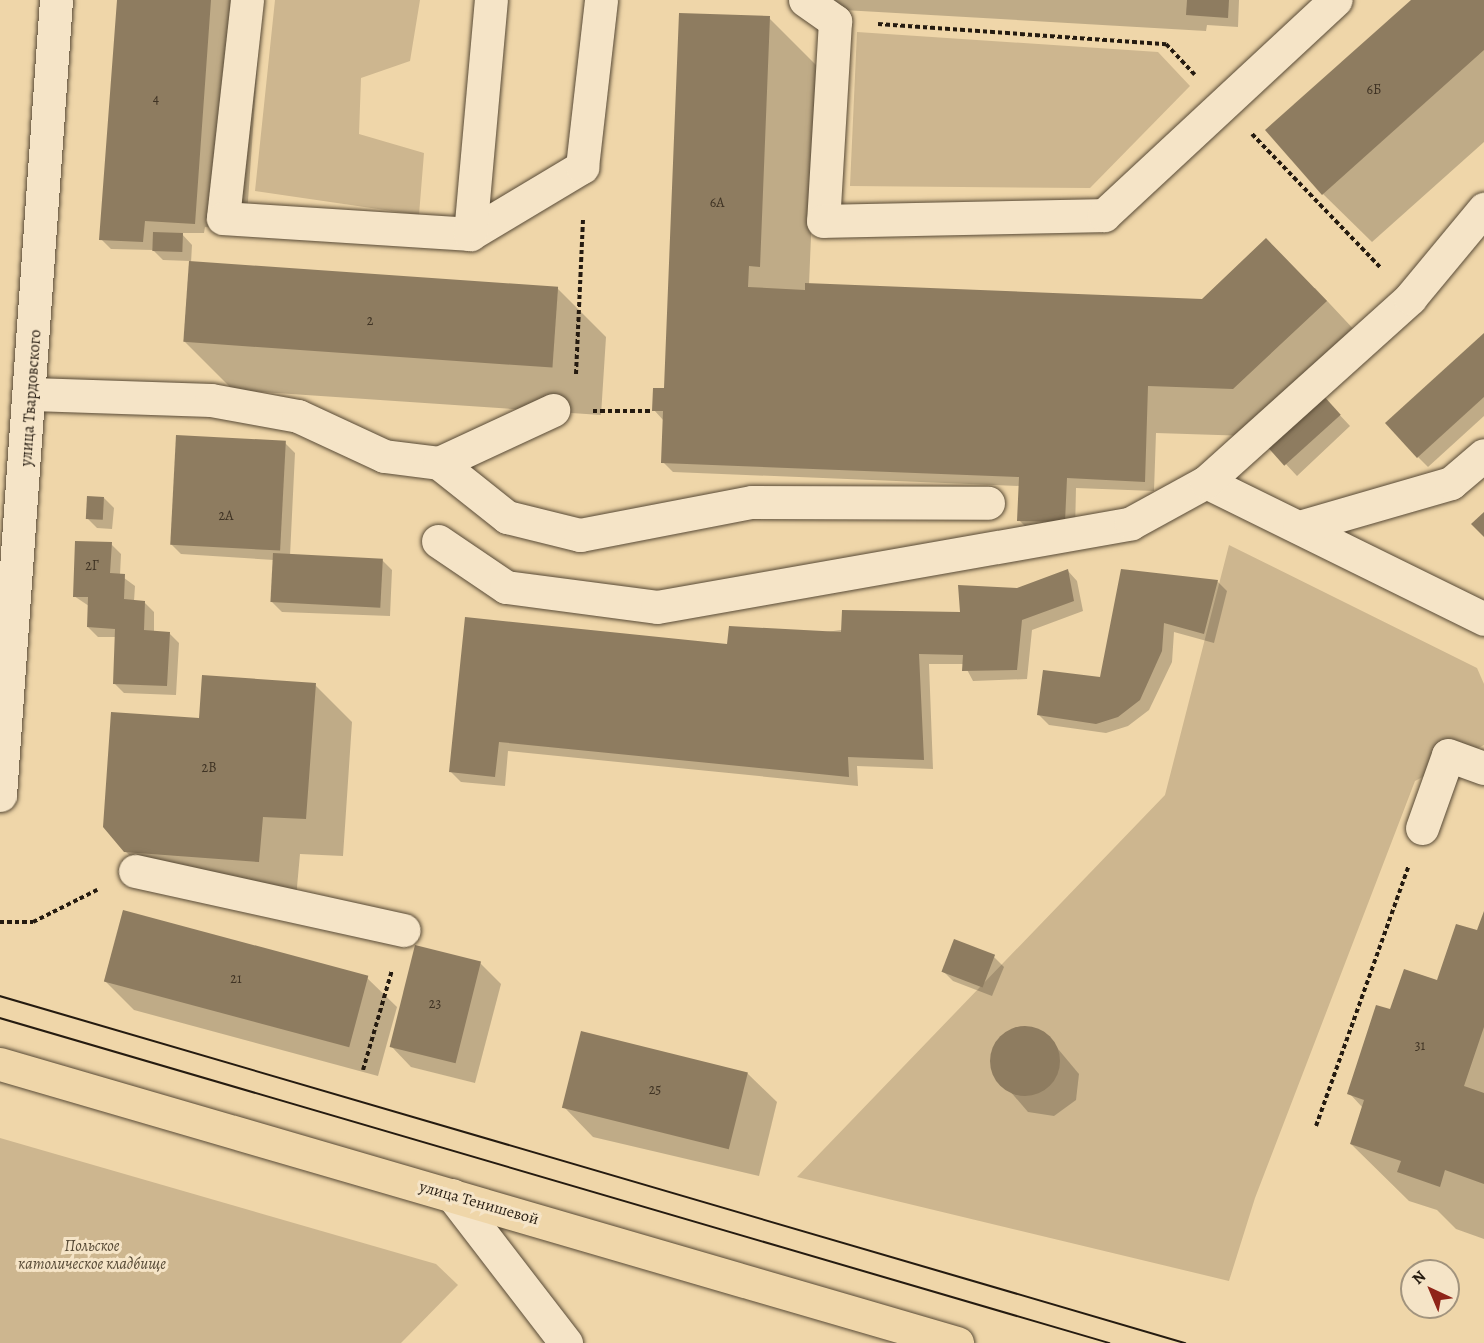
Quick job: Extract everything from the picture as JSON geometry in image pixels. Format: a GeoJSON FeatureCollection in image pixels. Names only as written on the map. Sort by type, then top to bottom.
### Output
{"type":"FeatureCollection","features":[{"type":"Feature","properties":{"kind":"main road","name":"улица Тенишевой"},"geometry":{"type":"LineString","coordinates":[[0,1064],[957,1343]]}},
{"type":"Feature","properties":{"kind":"street","name":"улица Твардовского"},"geometry":{"type":"LineString","coordinates":[[0,795],[32,394],[56,0]]}},
{"type":"Feature","properties":{"kind":"street"},"geometry":{"type":"LineString","coordinates":[[247,0],[223,218],[470,234],[582,167],[601,0]]}},
{"type":"Feature","properties":{"kind":"street"},"geometry":{"type":"LineString","coordinates":[[470,234],[491,0]]}},
{"type":"Feature","properties":{"kind":"street"},"geometry":{"type":"LineString","coordinates":[[805,0],[835,21],[823,221],[1104,215],[1335,0]]}},
{"type":"Feature","properties":{"kind":"street"},"geometry":{"type":"LineString","coordinates":[[438,541],[506,587],[657,607],[1131,523],[1206,482],[1410,298],[1484,209]]}},
{"type":"Feature","properties":{"kind":"street"},"geometry":{"type":"LineString","coordinates":[[32,394],[212,400],[298,416],[384,456],[439,463],[507,517],[580,535],[752,502],[988,503]]}},
{"type":"Feature","properties":{"kind":"street"},"geometry":{"type":"LineString","coordinates":[[439,463],[553,410]]}},
{"type":"Feature","properties":{"kind":"street"},"geometry":{"type":"LineString","coordinates":[[1299,527],[1451,483],[1484,456]]}},
{"type":"Feature","properties":{"kind":"street"},"geometry":{"type":"LineString","coordinates":[[1206,482],[1481,614]]}},
{"type":"Feature","properties":{"kind":"street"},"geometry":{"type":"LineString","coordinates":[[1422,828],[1448,755],[1484,768]]}},
{"type":"Feature","properties":{"kind":"street"},"geometry":{"type":"LineString","coordinates":[[135,871],[404,930]]}},
{"type":"Feature","properties":{"kind":"street"},"geometry":{"type":"LineString","coordinates":[[452,1196],[566,1343]]}},
{"type":"Feature","properties":{"kind":"path"},"geometry":{"type":"LineString","coordinates":[[835,21],[1166,44],[1410,298]]}},
{"type":"Feature","properties":{"kind":"path"},"geometry":{"type":"LineString","coordinates":[[553,410],[576,375],[583,268]]}},
{"type":"Feature","properties":{"kind":"path"},"geometry":{"type":"LineString","coordinates":[[588,411],[652,411]]}},
{"type":"Feature","properties":{"kind":"path"},"geometry":{"type":"LineString","coordinates":[[1316,1126],[1422,828]]}},
{"type":"Feature","properties":{"kind":"path"},"geometry":{"type":"LineString","coordinates":[[0,922],[33,922],[135,871]]}},
{"type":"Feature","properties":{"kind":"path"},"geometry":{"type":"LineString","coordinates":[[363,1070],[404,930]]}},
{"type":"Feature","properties":{"kind":"green space"},"geometry":{"type":"Polygon","coordinates":[[[275,0],[420,0],[410,61],[361,78],[359,134],[424,153],[419,215],[255,191],[275,0]]]}},
{"type":"Feature","properties":{"kind":"green space"},"geometry":{"type":"Polygon","coordinates":[[[857,32],[1158,52],[1190,86],[1090,188],[850,186],[857,32]]]}},
{"type":"Feature","properties":{"kind":"green space"},"geometry":{"type":"Polygon","coordinates":[[[1229,545],[1477,668],[1484,684],[1484,745],[1415,781],[1255,1198],[1229,1281],[797,1177],[1165,795],[1229,545]]]}},
{"type":"Feature","properties":{"kind":"green space","name":"Польское католическое кладбище"},"geometry":{"type":"Polygon","coordinates":[[[0,1138],[436,1264],[458,1285],[401,1343],[0,1343],[0,1138]]]}},
{"type":"Feature","properties":{"kind":"building"},"geometry":{"type":"Polygon","coordinates":[[[117,0],[211,0],[195,224],[145,221],[143,242],[99,240],[117,0]]]}},
{"type":"Feature","properties":{"kind":"building"},"geometry":{"type":"Polygon","coordinates":[[[1187,0],[1229,0],[1228,18],[1186,15],[1187,0]]]}},
{"type":"Feature","properties":{"kind":"building"},"geometry":{"type":"Polygon","coordinates":[[[1411,0],[1484,0],[1484,50],[1322,195],[1265,130],[1411,0]]]}},
{"type":"Feature","properties":{"kind":"building"},"geometry":{"type":"Polygon","coordinates":[[[679,13],[770,16],[760,267],[749,266],[748,287],[805,290],[805,283],[1202,299],[1266,238],[1327,301],[1233,389],[1148,386],[1145,482],[1067,478],[1065,522],[1017,521],[1019,477],[661,463],[663,411],[652,411],[653,388],[664,388],[679,13]]]}},
{"type":"Feature","properties":{"kind":"building"},"geometry":{"type":"Polygon","coordinates":[[[153,232],[183,233],[182,252],[152,251],[153,232]]]}},
{"type":"Feature","properties":{"kind":"building"},"geometry":{"type":"Polygon","coordinates":[[[189,261],[558,287],[552,368],[183,342],[189,261]]]}},
{"type":"Feature","properties":{"kind":"building"},"geometry":{"type":"Polygon","coordinates":[[[1484,333],[1484,397],[1417,458],[1385,423],[1484,333]]]}},
{"type":"Feature","properties":{"kind":"building"},"geometry":{"type":"Polygon","coordinates":[[[1322,394],[1341,415],[1284,466],[1266,445],[1322,394]]]}},
{"type":"Feature","properties":{"kind":"building"},"geometry":{"type":"Polygon","coordinates":[[[176,435],[286,441],[280,551],[170,545],[176,435]]]}},
{"type":"Feature","properties":{"kind":"building"},"geometry":{"type":"Polygon","coordinates":[[[87,496],[104,497],[103,520],[86,519],[87,496]]]}},
{"type":"Feature","properties":{"kind":"building"},"geometry":{"type":"Polygon","coordinates":[[[1484,512],[1484,537],[1471,524],[1484,512]]]}},
{"type":"Feature","properties":{"kind":"building"},"geometry":{"type":"Polygon","coordinates":[[[75,541],[112,542],[110,573],[125,574],[124,599],[145,601],[144,630],[170,632],[167,686],[113,684],[115,629],[87,627],[88,597],[73,597],[75,541]]]}},
{"type":"Feature","properties":{"kind":"building"},"geometry":{"type":"Polygon","coordinates":[[[273,553],[383,559],[380,608],[270,602],[273,553]]]}},
{"type":"Feature","properties":{"kind":"building"},"geometry":{"type":"Polygon","coordinates":[[[1068,569],[1074,601],[1022,620],[1017,670],[962,671],[963,655],[919,654],[924,760],[848,757],[849,777],[499,742],[495,777],[449,772],[465,617],[727,644],[729,626],[841,632],[842,610],[960,612],[958,585],[1017,588],[1068,569]]]}},
{"type":"Feature","properties":{"kind":"building"},"geometry":{"type":"Polygon","coordinates":[[[1121,569],[1218,580],[1204,634],[1164,623],[1162,651],[1140,700],[1118,717],[1096,724],[1037,715],[1043,670],[1100,677],[1121,569]]]}},
{"type":"Feature","properties":{"kind":"building"},"geometry":{"type":"Polygon","coordinates":[[[202,675],[316,683],[306,819],[263,817],[259,862],[124,852],[103,827],[111,712],[199,718],[202,675]]]}},
{"type":"Feature","properties":{"kind":"building"},"geometry":{"type":"Polygon","coordinates":[[[123,910],[368,976],[349,1047],[104,981],[123,910]]]}},
{"type":"Feature","properties":{"kind":"building"},"geometry":{"type":"Polygon","coordinates":[[[1484,911],[1484,1027],[1464,1086],[1484,1093],[1484,1184],[1445,1170],[1440,1187],[1397,1172],[1401,1161],[1350,1144],[1364,1100],[1347,1094],[1376,1005],[1390,1009],[1404,969],[1437,980],[1456,924],[1477,930],[1484,911]]]}},
{"type":"Feature","properties":{"kind":"building"},"geometry":{"type":"Polygon","coordinates":[[[954,939],[995,955],[983,987],[941,972],[954,939]]]}},
{"type":"Feature","properties":{"kind":"building"},"geometry":{"type":"Polygon","coordinates":[[[415,945],[481,961],[456,1063],[390,1047],[415,945]]]}},
{"type":"Feature","properties":{"kind":"building"},"geometry":{"type":"Polygon","coordinates":[[[1025,1026],[1044,1032],[1054,1042],[1060,1061],[1054,1080],[1044,1090],[1025,1096],[1006,1090],[996,1080],[990,1061],[996,1042],[1006,1032],[1025,1026]]]}},
{"type":"Feature","properties":{"kind":"building"},"geometry":{"type":"Polygon","coordinates":[[[581,1031],[748,1073],[729,1149],[562,1108],[581,1031]]]}},
{"type":"Feature","properties":{"kind":"tram line"},"geometry":{"type":"LineString","coordinates":[[0,996],[1185,1343]]}},
{"type":"Feature","properties":{"kind":"tram line"},"geometry":{"type":"LineString","coordinates":[[0,1018],[1109,1343]]}}]}
